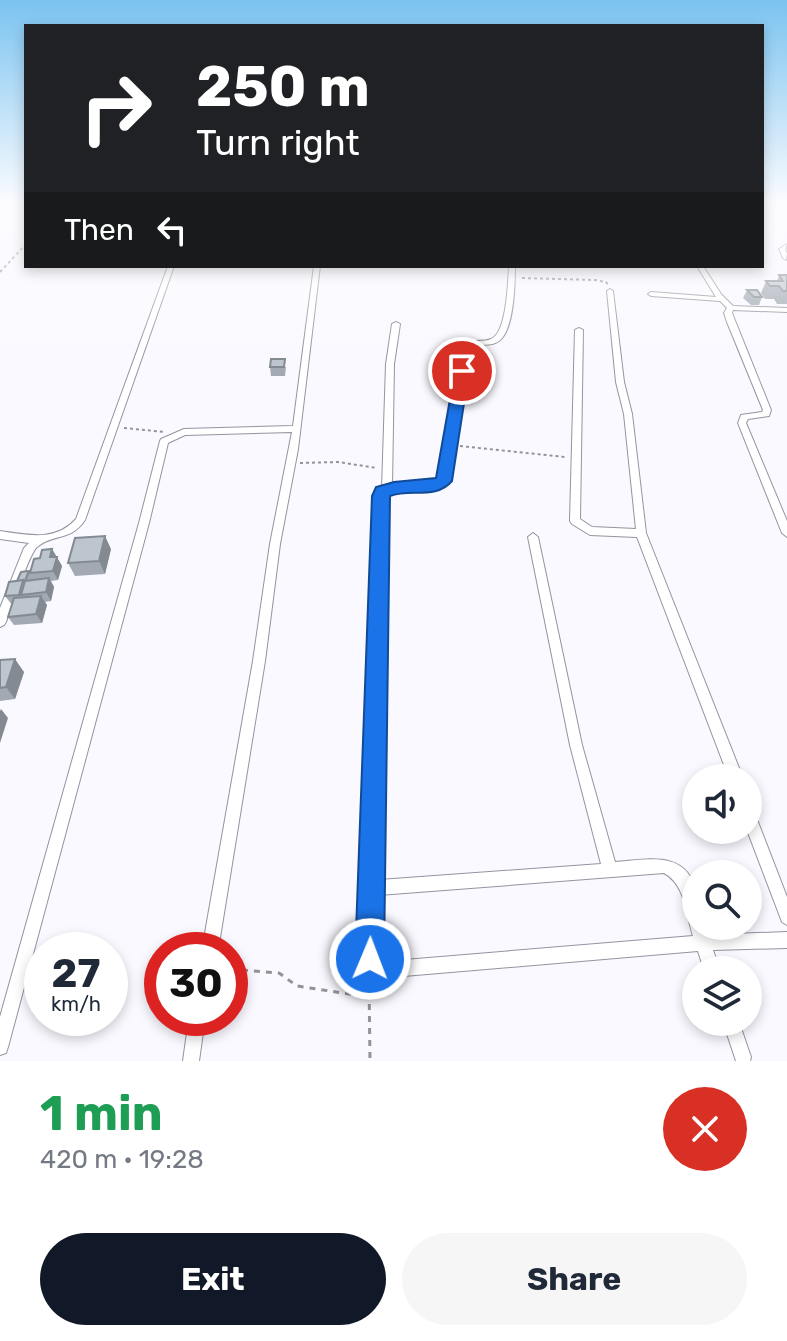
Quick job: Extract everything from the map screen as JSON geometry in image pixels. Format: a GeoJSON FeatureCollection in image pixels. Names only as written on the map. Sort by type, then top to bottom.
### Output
{"type":"FeatureCollection","features":[{"type":"Feature","properties":{"kind":"street"},"geometry":{"type":"LineString","coordinates":[[0,535],[38,540],[66,534],[80,520],[170,268]]}},
{"type":"Feature","properties":{"kind":"street"},"geometry":{"type":"LineString","coordinates":[[213,932],[259,661],[275,544],[297,429],[317,268]]}},
{"type":"Feature","properties":{"kind":"street"},"geometry":{"type":"LineString","coordinates":[[701,268],[721,299],[731,308],[787,310]]}},
{"type":"Feature","properties":{"kind":"street"},"geometry":{"type":"LineString","coordinates":[[387,489],[431,487],[444,481],[464,343],[498,340],[507,318],[512,272]]}},
{"type":"Feature","properties":{"kind":"street"},"geometry":{"type":"LineString","coordinates":[[610,291],[641,533],[731,764]]}},
{"type":"Feature","properties":{"kind":"street"},"geometry":{"type":"LineString","coordinates":[[651,294],[721,299]]}},
{"type":"Feature","properties":{"kind":"street"},"geometry":{"type":"LineString","coordinates":[[731,308],[728,313],[731,322],[767,410],[766,414],[744,417],[742,423],[787,533]]}},
{"type":"Feature","properties":{"kind":"street"},"geometry":{"type":"LineString","coordinates":[[396,324],[390,364],[387,489],[381,496],[370,959],[376,967],[392,969],[702,943],[787,940]]}},
{"type":"Feature","properties":{"kind":"street"},"geometry":{"type":"LineString","coordinates":[[579,330],[575,514],[578,525],[590,531],[641,533]]}},
{"type":"Feature","properties":{"kind":"street"},"geometry":{"type":"LineString","coordinates":[[0,1047],[144,523],[161,449],[171,436],[201,431],[297,429]]}},
{"type":"Feature","properties":{"kind":"street"},"geometry":{"type":"LineString","coordinates":[[533,537],[573,731],[610,871]]}},
{"type":"Feature","properties":{"kind":"street"},"geometry":{"type":"LineString","coordinates":[[0,622],[29,548],[38,540]]}},
{"type":"Feature","properties":{"kind":"street"},"geometry":{"type":"LineString","coordinates":[[759,844],[787,917]]}},
{"type":"Feature","properties":{"kind":"street"},"geometry":{"type":"LineString","coordinates":[[371,888],[664,866],[675,869],[682,882]]}},
{"type":"Feature","properties":{"kind":"street"},"geometry":{"type":"LineString","coordinates":[[701,940],[707,956]]}},
{"type":"Feature","properties":{"kind":"street"},"geometry":{"type":"LineString","coordinates":[[191,1061],[194,1036]]}},
{"type":"Feature","properties":{"kind":"street"},"geometry":{"type":"LineString","coordinates":[[736,1036],[743,1057]]}},
{"type":"Feature","properties":{"kind":"path"},"geometry":{"type":"LineString","coordinates":[[0,272],[18,253]]}},
{"type":"Feature","properties":{"kind":"path"},"geometry":{"type":"LineString","coordinates":[[512,272],[606,282],[610,291]]}},
{"type":"Feature","properties":{"kind":"path"},"geometry":{"type":"LineString","coordinates":[[115,428],[157,429],[171,436]]}},
{"type":"Feature","properties":{"kind":"path"},"geometry":{"type":"LineString","coordinates":[[451,445],[578,459]]}},
{"type":"Feature","properties":{"kind":"path"},"geometry":{"type":"LineString","coordinates":[[291,463],[350,462],[386,473]]}},
{"type":"Feature","properties":{"kind":"path"},"geometry":{"type":"LineString","coordinates":[[370,959],[370,1061]]}},
{"type":"Feature","properties":{"kind":"path"},"geometry":{"type":"LineString","coordinates":[[248,970],[279,973],[297,986],[369,997]]}},
{"type":"Feature","properties":{"kind":"building"},"geometry":{"type":"Polygon","coordinates":[[[779,275],[787,275],[787,291],[779,286],[770,286],[766,281],[783,281],[779,275]]]}},
{"type":"Feature","properties":{"kind":"building"},"geometry":{"type":"Polygon","coordinates":[[[747,290],[757,290],[762,297],[754,297],[747,290]]]}},
{"type":"Feature","properties":{"kind":"building"},"geometry":{"type":"Polygon","coordinates":[[[271,359],[285,359],[284,367],[270,367],[271,359]]]}},
{"type":"Feature","properties":{"kind":"building"},"geometry":{"type":"Polygon","coordinates":[[[105,536],[99,561],[68,563],[75,538],[105,536]]]}},
{"type":"Feature","properties":{"kind":"building"},"geometry":{"type":"Polygon","coordinates":[[[52,549],[50,557],[57,557],[53,571],[30,573],[34,559],[40,558],[42,550],[52,549]]]}},
{"type":"Feature","properties":{"kind":"building"},"geometry":{"type":"Polygon","coordinates":[[[29,571],[24,583],[23,580],[17,581],[21,572],[29,571]]]}},
{"type":"Feature","properties":{"kind":"building"},"geometry":{"type":"Polygon","coordinates":[[[49,578],[46,592],[21,595],[25,581],[49,578]]]}},
{"type":"Feature","properties":{"kind":"building"},"geometry":{"type":"Polygon","coordinates":[[[23,580],[19,595],[5,596],[9,582],[23,580]]]}},
{"type":"Feature","properties":{"kind":"building"},"geometry":{"type":"Polygon","coordinates":[[[41,596],[36,614],[8,617],[14,598],[41,596]]]}},
{"type":"Feature","properties":{"kind":"building"},"geometry":{"type":"Polygon","coordinates":[[[15,659],[6,687],[0,688],[0,660],[15,659]]]}},
{"type":"Feature","properties":{"kind":"route"},"geometry":{"type":"LineString","coordinates":[[370,959],[381,496],[387,489],[431,487],[444,481],[462,371]]}}]}
